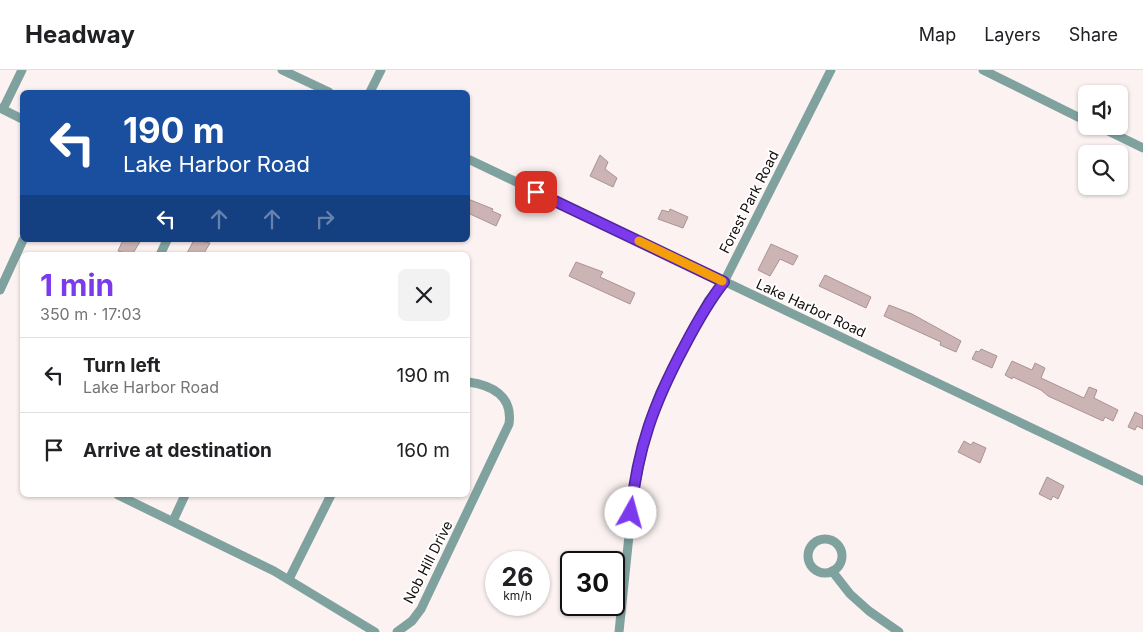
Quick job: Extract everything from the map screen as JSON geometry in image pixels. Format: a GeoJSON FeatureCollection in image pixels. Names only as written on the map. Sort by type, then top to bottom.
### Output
{"type":"FeatureCollection","features":[{"type":"Feature","properties":{"kind":"street"},"geometry":{"type":"LineString","coordinates":[[20,118],[2,109],[22,70]]}},
{"type":"Feature","properties":{"kind":"street"},"geometry":{"type":"LineString","coordinates":[[282,70],[325,90]]}},
{"type":"Feature","properties":{"kind":"street"},"geometry":{"type":"LineString","coordinates":[[371,90],[381,70]]}},
{"type":"Feature","properties":{"kind":"street","name":"Forest Park Road"},"geometry":{"type":"LineString","coordinates":[[619,632],[633,497],[642,444],[660,392],[708,301],[724,282],[831,70]]}},
{"type":"Feature","properties":{"kind":"street"},"geometry":{"type":"LineString","coordinates":[[983,70],[1078,117]]}},
{"type":"Feature","properties":{"kind":"street"},"geometry":{"type":"LineString","coordinates":[[1116,135],[1143,148]]}},
{"type":"Feature","properties":{"kind":"street","name":"Lake Harbor Road"},"geometry":{"type":"LineString","coordinates":[[470,160],[1143,481]]}},
{"type":"Feature","properties":{"kind":"street"},"geometry":{"type":"LineString","coordinates":[[0,290],[22,242]]}},
{"type":"Feature","properties":{"kind":"street","name":"Nob Hill Drive"},"geometry":{"type":"LineString","coordinates":[[397,632],[412,621],[421,608],[509,424],[508,407],[500,394],[484,384],[470,382]]}},
{"type":"Feature","properties":{"kind":"street"},"geometry":{"type":"LineString","coordinates":[[122,497],[289,579],[374,632]]}},
{"type":"Feature","properties":{"kind":"street"},"geometry":{"type":"LineString","coordinates":[[172,521],[184,497]]}},
{"type":"Feature","properties":{"kind":"street"},"geometry":{"type":"LineString","coordinates":[[289,579],[330,497]]}},
{"type":"Feature","properties":{"kind":"street"},"geometry":{"type":"LineString","coordinates":[[832,571],[850,594],[868,611],[900,632]]}},
{"type":"Feature","properties":{"kind":"building"},"geometry":{"type":"Polygon","coordinates":[[[600,155],[608,162],[605,169],[617,178],[613,187],[590,176],[600,155]]]}},
{"type":"Feature","properties":{"kind":"building"},"geometry":{"type":"Polygon","coordinates":[[[470,200],[493,209],[492,211],[501,215],[496,226],[470,214],[470,200]]]}},
{"type":"Feature","properties":{"kind":"building"},"geometry":{"type":"Polygon","coordinates":[[[670,209],[688,217],[683,228],[658,219],[662,210],[669,212],[670,209]]]}},
{"type":"Feature","properties":{"kind":"building"},"geometry":{"type":"Polygon","coordinates":[[[122,242],[140,242],[134,252],[118,251],[122,242]]]}},
{"type":"Feature","properties":{"kind":"building"},"geometry":{"type":"Polygon","coordinates":[[[193,242],[210,243],[205,252],[188,252],[193,242]]]}},
{"type":"Feature","properties":{"kind":"building"},"geometry":{"type":"Polygon","coordinates":[[[771,244],[798,256],[793,265],[780,259],[770,276],[758,270],[771,244]]]}},
{"type":"Feature","properties":{"kind":"building"},"geometry":{"type":"Polygon","coordinates":[[[576,262],[603,272],[600,277],[635,293],[630,304],[569,276],[576,262]]]}},
{"type":"Feature","properties":{"kind":"building"},"geometry":{"type":"Polygon","coordinates":[[[825,275],[871,297],[866,308],[819,286],[825,275]]]}},
{"type":"Feature","properties":{"kind":"building"},"geometry":{"type":"Polygon","coordinates":[[[889,305],[912,314],[961,341],[956,352],[940,345],[941,342],[884,316],[889,305]]]}},
{"type":"Feature","properties":{"kind":"building"},"geometry":{"type":"Polygon","coordinates":[[[981,349],[997,356],[992,368],[972,359],[976,351],[979,352],[981,349]]]}},
{"type":"Feature","properties":{"kind":"building"},"geometry":{"type":"Polygon","coordinates":[[[1012,361],[1032,370],[1035,363],[1045,368],[1041,378],[1084,398],[1089,387],[1097,390],[1094,398],[1118,410],[1113,421],[1105,417],[1103,421],[1048,396],[1041,390],[1005,375],[1012,361]]]}},
{"type":"Feature","properties":{"kind":"building"},"geometry":{"type":"Polygon","coordinates":[[[1135,412],[1143,416],[1143,429],[1137,426],[1135,430],[1128,427],[1135,412]]]}},
{"type":"Feature","properties":{"kind":"building"},"geometry":{"type":"Polygon","coordinates":[[[964,441],[971,445],[973,442],[986,448],[980,463],[958,452],[964,441]]]}},
{"type":"Feature","properties":{"kind":"building"},"geometry":{"type":"Polygon","coordinates":[[[1047,477],[1064,486],[1058,499],[1053,496],[1051,500],[1039,494],[1047,477]]]}},
{"type":"Feature","properties":{"kind":"slow traffic"},"geometry":{"type":"LineString","coordinates":[[639,241],[722,281]]}},
{"type":"Feature","properties":{"kind":"route"},"geometry":{"type":"LineString","coordinates":[[536,192],[724,282],[708,301],[660,392],[642,444],[631,513]]}}]}
